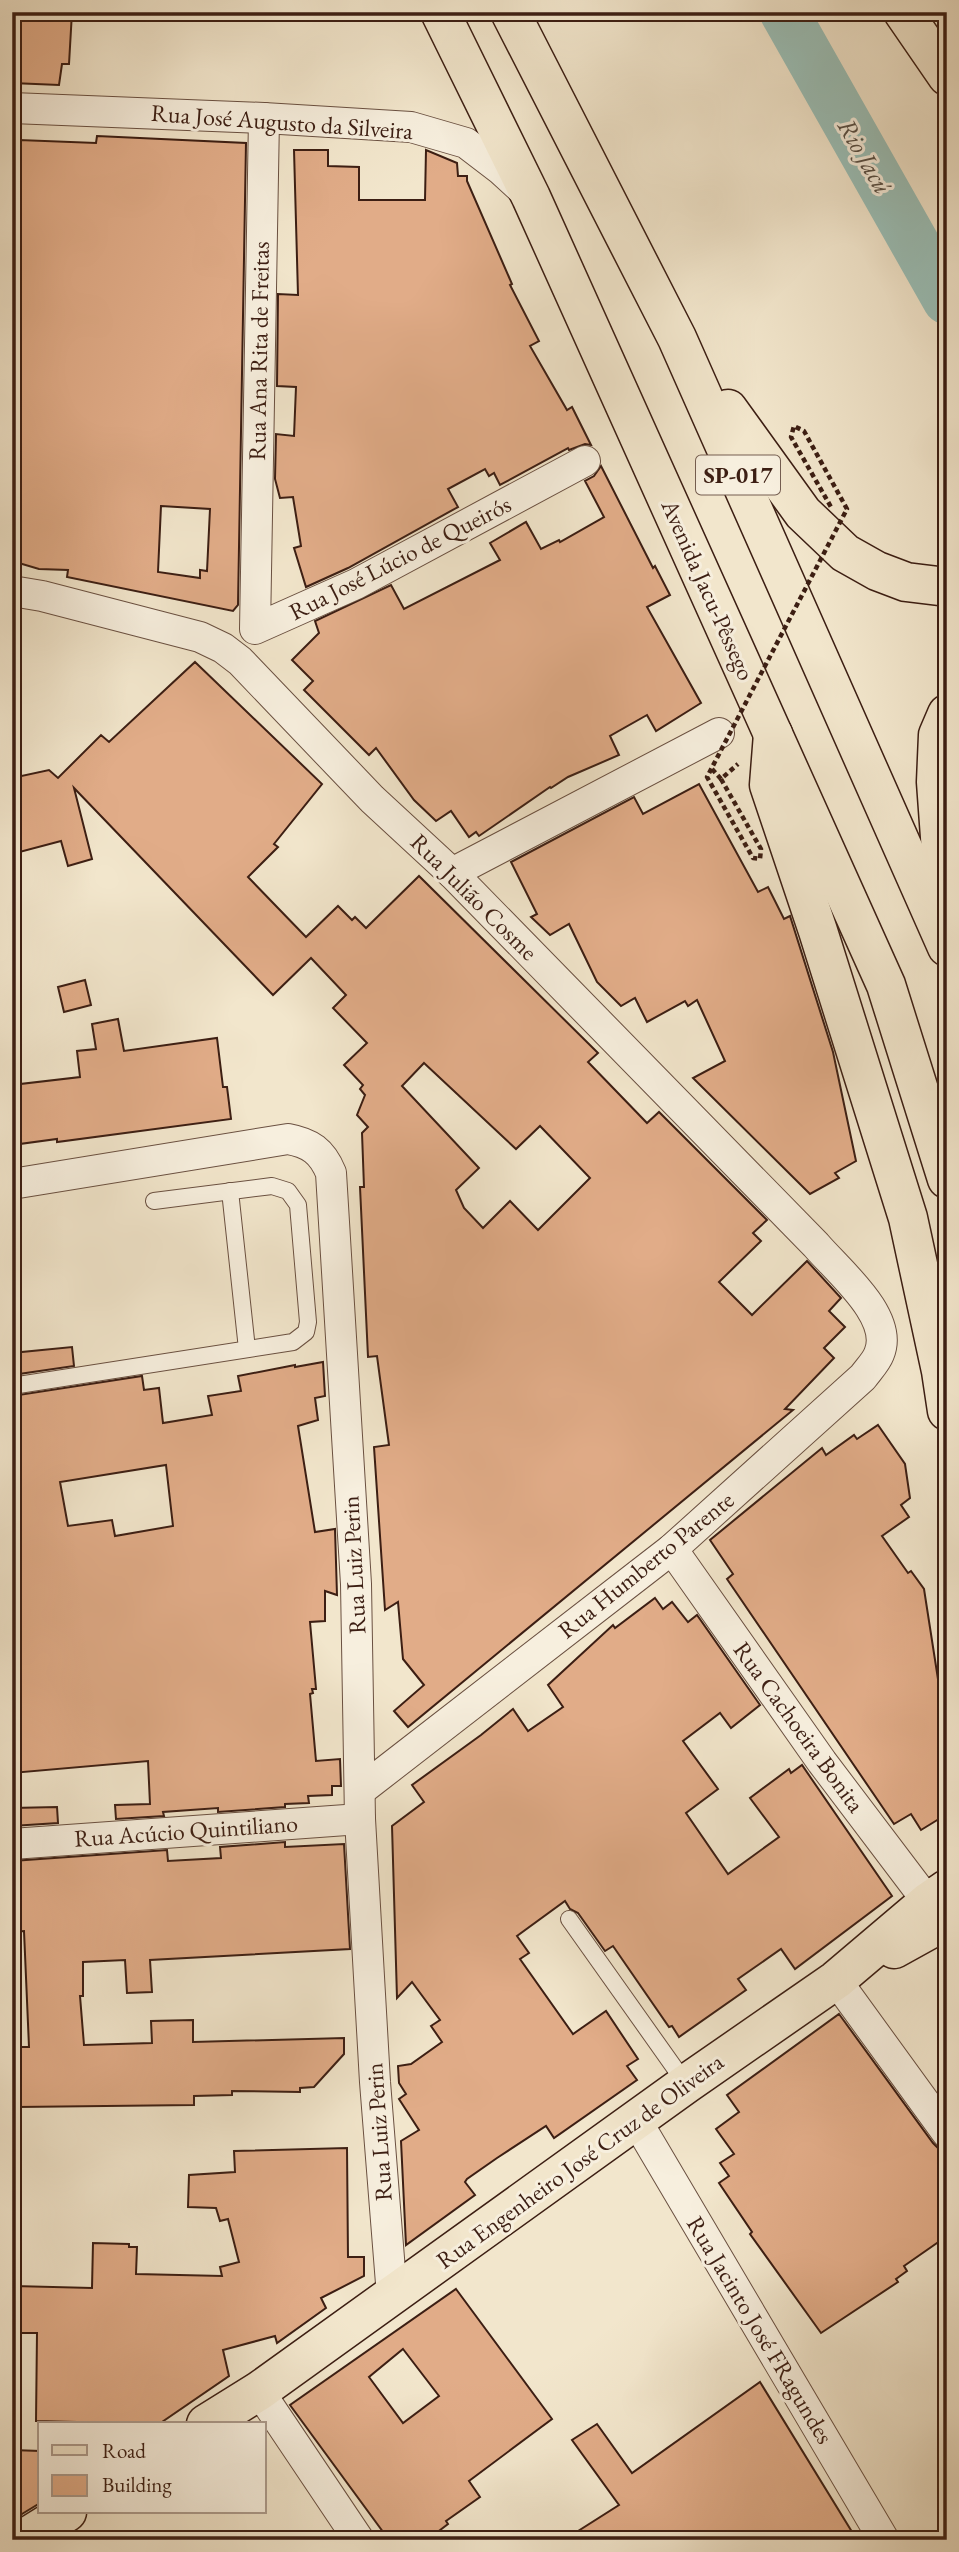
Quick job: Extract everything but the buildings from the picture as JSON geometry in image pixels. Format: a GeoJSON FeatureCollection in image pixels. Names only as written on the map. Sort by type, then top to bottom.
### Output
{"type":"FeatureCollection","features":[{"type":"Feature","properties":{"kind":"main road","name":"Avenida Jacu-Pêssego"},"geometry":{"type":"LineString","coordinates":[[440,12],[531,197],[886,985],[945,1173]]}},
{"type":"Feature","properties":{"kind":"main road","name":"SP-017"},"geometry":{"type":"LineString","coordinates":[[510,12],[677,338],[947,947]]}},
{"type":"Feature","properties":{"kind":"main road"},"geometry":{"type":"LineString","coordinates":[[903,12],[947,76]]}},
{"type":"Feature","properties":{"kind":"main road"},"geometry":{"type":"LineString","coordinates":[[677,338],[768,467],[814,526],[845,553],[877,571],[906,582],[947,587]]}},
{"type":"Feature","properties":{"kind":"main road"},"geometry":{"type":"LineString","coordinates":[[947,714],[938,734],[936,782],[947,929]]}},
{"type":"Feature","properties":{"kind":"main road"},"geometry":{"type":"LineString","coordinates":[[773,734],[769,785],[908,1218],[947,1410]]}},
{"type":"Feature","properties":{"kind":"main road","name":"Rua Engenheiro José Cruz de Oliveira"},"geometry":{"type":"LineString","coordinates":[[209,2422],[259,2391],[686,2084],[836,1980],[932,1928],[941,1906]]}},
{"type":"Feature","properties":{"kind":"main road"},"geometry":{"type":"LineString","coordinates":[[23,2540],[64,2514]]}},
{"type":"Feature","properties":{"kind":"street","name":"Rua José Augusto da Silveira"},"geometry":{"type":"LineString","coordinates":[[12,108],[411,127],[466,143],[531,197]]}},
{"type":"Feature","properties":{"kind":"street","name":"Rua Ana Rita de Freitas"},"geometry":{"type":"LineString","coordinates":[[255,584],[264,118]]}},
{"type":"Feature","properties":{"kind":"street","name":"Rua José Lúcio de Queirós"},"geometry":{"type":"LineString","coordinates":[[255,584],[255,629],[356,584],[584,461]]}},
{"type":"Feature","properties":{"kind":"street","name":"Rua Julião Cosme"},"geometry":{"type":"LineString","coordinates":[[12,591],[42,596],[200,637],[240,660],[372,799],[452,873],[806,1236],[873,1309]]}},
{"type":"Feature","properties":{"kind":"street"},"geometry":{"type":"LineString","coordinates":[[223,648],[255,629]]}},
{"type":"Feature","properties":{"kind":"street"},"geometry":{"type":"LineString","coordinates":[[452,873],[719,733]]}},
{"type":"Feature","properties":{"kind":"street","name":"Rua Luiz Perin"},"geometry":{"type":"LineString","coordinates":[[12,1184],[288,1139],[307,1143],[326,1159],[331,1172],[353,1543],[361,1805],[375,2081],[392,2296]]}},
{"type":"Feature","properties":{"kind":"street","name":"Rua Humberto Parente"},"geometry":{"type":"LineString","coordinates":[[361,1805],[672,1549],[863,1377],[879,1354],[882,1341],[881,1327],[873,1309]]}},
{"type":"Feature","properties":{"kind":"street","name":"Rua Cachoeira Bonita"},"geometry":{"type":"LineString","coordinates":[[672,1549],[821,1762],[941,1906]]}},
{"type":"Feature","properties":{"kind":"street","name":"Rua Acúcio Quintiliano"},"geometry":{"type":"LineString","coordinates":[[12,1843],[361,1805]]}},
{"type":"Feature","properties":{"kind":"street"},"geometry":{"type":"LineString","coordinates":[[836,1980],[947,2133]]}},
{"type":"Feature","properties":{"kind":"street","name":"Rua Jacinto José FRagundes"},"geometry":{"type":"LineString","coordinates":[[636,2120],[884,2540]]}},
{"type":"Feature","properties":{"kind":"street"},"geometry":{"type":"LineString","coordinates":[[259,2391],[359,2540]]}},
{"type":"Feature","properties":{"kind":"lane"},"geometry":{"type":"LineString","coordinates":[[12,1386],[293,1342],[306,1332],[308,1322],[298,1205],[288,1191],[272,1186],[154,1201]]}},
{"type":"Feature","properties":{"kind":"lane"},"geometry":{"type":"LineString","coordinates":[[230,1191],[247,1349]]}},
{"type":"Feature","properties":{"kind":"lane"},"geometry":{"type":"LineString","coordinates":[[569,1919],[686,2084]]}},
{"type":"Feature","properties":{"kind":"path"},"geometry":{"type":"LineString","coordinates":[[721,779],[761,849],[760,859],[753,858],[707,777],[847,509],[804,431],[794,426],[791,437],[831,507]]}},
{"type":"Feature","properties":{"kind":"waterway","name":"Rio Jacú"},"geometry":{"type":"LineString","coordinates":[[784,12],[947,300]]}}]}
